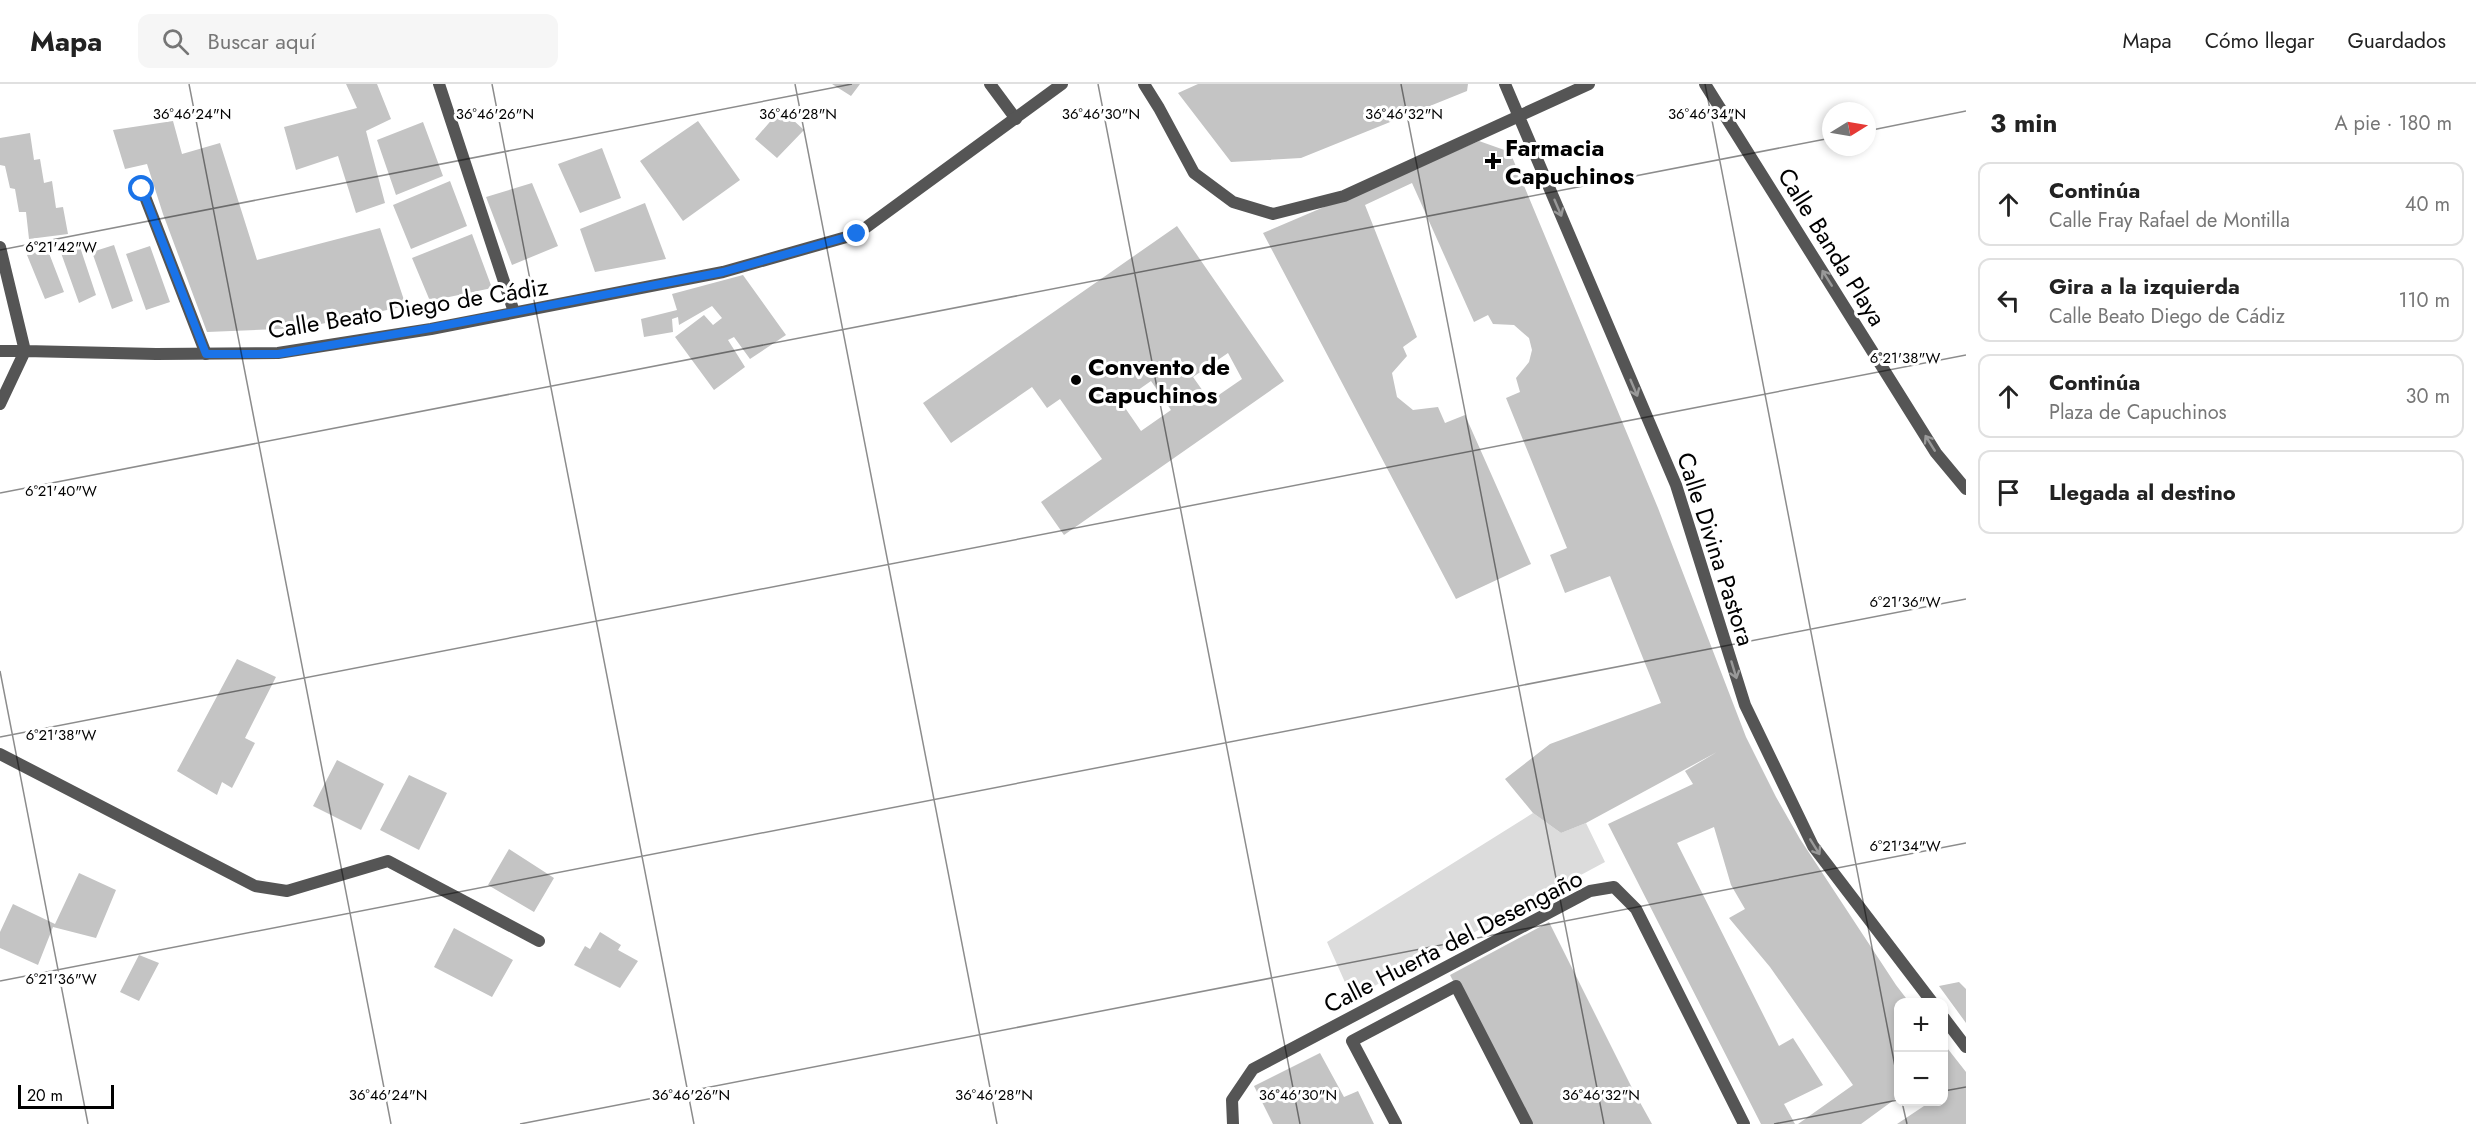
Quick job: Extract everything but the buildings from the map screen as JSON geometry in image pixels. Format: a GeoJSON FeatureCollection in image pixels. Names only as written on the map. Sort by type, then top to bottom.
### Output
{"type":"FeatureCollection","features":[{"type":"Feature","properties":{"kind":"street"},"geometry":{"type":"LineString","coordinates":[[439,84],[514,312]]}},
{"type":"Feature","properties":{"kind":"street"},"geometry":{"type":"LineString","coordinates":[[990,84],[1016,119]]}},
{"type":"Feature","properties":{"kind":"street","name":"Calle Beato Diego de Cádiz"},"geometry":{"type":"LineString","coordinates":[[0,351],[278,354],[723,272],[857,234],[1062,84]]}},
{"type":"Feature","properties":{"kind":"street"},"geometry":{"type":"LineString","coordinates":[[1143,84],[1159,108],[1194,173],[1233,202],[1273,214],[1344,196],[1588,84]]}},
{"type":"Feature","properties":{"kind":"street","name":"Calle Divina Pastora"},"geometry":{"type":"LineString","coordinates":[[1505,84],[1676,485],[1745,705],[1813,846],[1929,998]]}},
{"type":"Feature","properties":{"kind":"street","name":"Calle Banda Playa"},"geometry":{"type":"LineString","coordinates":[[1705,84],[1936,453],[1966,489]]}},
{"type":"Feature","properties":{"kind":"street"},"geometry":{"type":"LineString","coordinates":[[142,189],[206,354]]}},
{"type":"Feature","properties":{"kind":"street"},"geometry":{"type":"LineString","coordinates":[[0,247],[25,351],[0,404]]}},
{"type":"Feature","properties":{"kind":"street"},"geometry":{"type":"LineString","coordinates":[[0,754],[255,886],[287,891],[388,861],[539,940]]}},
{"type":"Feature","properties":{"kind":"street","name":"Calle Huerta del Desengaño"},"geometry":{"type":"LineString","coordinates":[[1233,1124],[1232,1100],[1253,1069],[1590,891],[1614,887],[1636,909],[1743,1124]]}},
{"type":"Feature","properties":{"kind":"street"},"geometry":{"type":"LineString","coordinates":[[1396,1124],[1352,1041],[1456,986],[1527,1124]]}},
{"type":"Feature","properties":{"kind":"street"},"geometry":{"type":"LineString","coordinates":[[1948,1023],[1966,1047]]}},
{"type":"Feature","properties":{"kind":"shaded area"},"geometry":{"type":"Polygon","coordinates":[[[1533,813],[1561,833],[1586,823],[1605,862],[1352,998],[1327,942],[1533,813]]]}},
{"type":"Feature","properties":{"kind":"place","name":"Farmacia Capuchinos"},"geometry":{"type":"Point","coordinates":[1493,161]}},
{"type":"Feature","properties":{"kind":"place","name":"Convento de Capuchinos"},"geometry":{"type":"Point","coordinates":[1076,380]}},
{"type":"Feature","properties":{"kind":"route"},"geometry":{"type":"LineString","coordinates":[[142,189],[206,354],[278,354],[431,328],[723,272],[857,234]]}}]}
